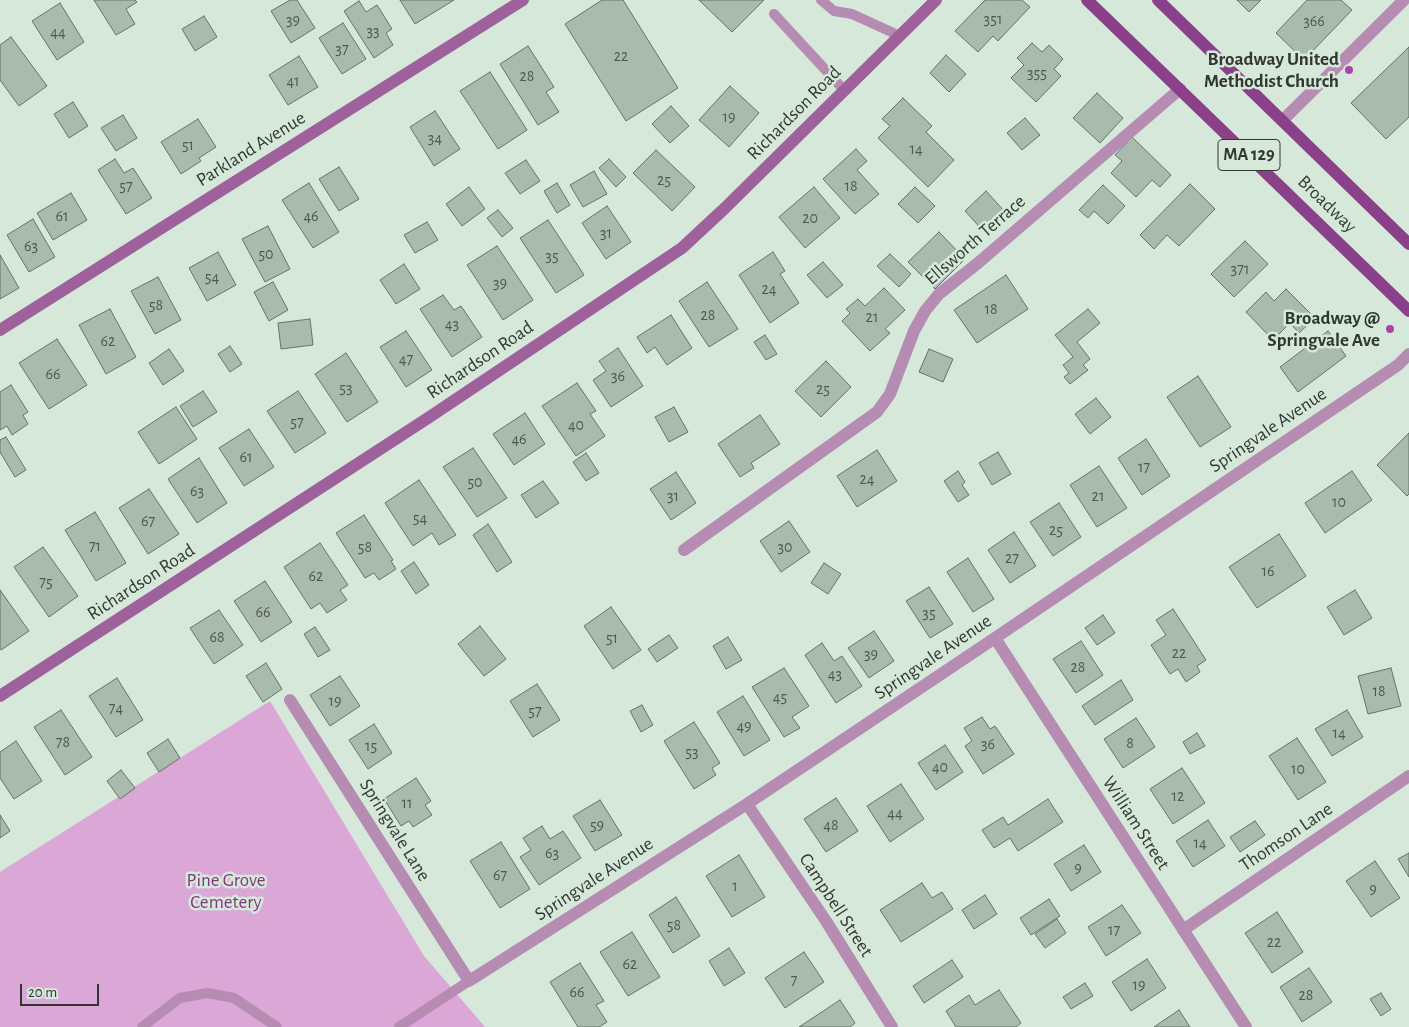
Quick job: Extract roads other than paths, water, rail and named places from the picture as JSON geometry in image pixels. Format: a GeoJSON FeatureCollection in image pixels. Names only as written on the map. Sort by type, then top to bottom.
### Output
{"type":"FeatureCollection","features":[{"type":"Feature","properties":{"kind":"main road","name":"Broadway"},"geometry":{"type":"LineString","coordinates":[[1087,0],[1409,310]]}},
{"type":"Feature","properties":{"kind":"main road","name":"Broadway"},"geometry":{"type":"LineString","coordinates":[[1158,0],[1409,243]]}},
{"type":"Feature","properties":{"kind":"street","name":"Parkland Avenue"},"geometry":{"type":"LineString","coordinates":[[0,330],[523,0]]}},
{"type":"Feature","properties":{"kind":"street","name":"Richardson Road"},"geometry":{"type":"LineString","coordinates":[[0,696],[662,263],[682,248],[725,208],[936,0]]}},
{"type":"Feature","properties":{"kind":"street"},"geometry":{"type":"LineString","coordinates":[[1283,120],[1404,0]]}},
{"type":"Feature","properties":{"kind":"street","name":"Ellsworth Terrace"},"geometry":{"type":"LineString","coordinates":[[684,550],[877,412],[890,394],[914,331],[925,311],[938,294],[978,263],[1180,89]]}},
{"type":"Feature","properties":{"kind":"street","name":"Springvale Avenue"},"geometry":{"type":"LineString","coordinates":[[469,981],[747,804],[1390,370],[1409,354]]}},
{"type":"Feature","properties":{"kind":"street","name":"William Street"},"geometry":{"type":"LineString","coordinates":[[995,638],[1246,1027]]}},
{"type":"Feature","properties":{"kind":"street","name":"Springvale Lane"},"geometry":{"type":"LineString","coordinates":[[290,700],[469,981]]}},
{"type":"Feature","properties":{"kind":"street","name":"Thomson Lane"},"geometry":{"type":"LineString","coordinates":[[1183,930],[1409,776]]}},
{"type":"Feature","properties":{"kind":"street","name":"Campbell Street"},"geometry":{"type":"LineString","coordinates":[[747,804],[826,921],[892,1027]]}},
{"type":"Feature","properties":{"kind":"lane"},"geometry":{"type":"LineString","coordinates":[[821,0],[834,11],[852,14],[900,36]]}},
{"type":"Feature","properties":{"kind":"lane"},"geometry":{"type":"LineString","coordinates":[[774,14],[844,90]]}},
{"type":"Feature","properties":{"kind":"lane"},"geometry":{"type":"LineString","coordinates":[[399,1027],[469,981]]}},
{"type":"Feature","properties":{"kind":"lane"},"geometry":{"type":"LineString","coordinates":[[142,1027],[180,998],[207,993],[234,998],[277,1027]]}},
{"type":"Feature","properties":{"kind":"place","name":"Broadway United Methodist Church"},"geometry":{"type":"Point","coordinates":[1349,70]}},
{"type":"Feature","properties":{"kind":"place","name":"Broadway @ Springvale Ave"},"geometry":{"type":"Point","coordinates":[1390,329]}},
{"type":"Feature","properties":{"kind":"park label","name":"Pine Grove Cemetery"},"geometry":{"type":"Point","coordinates":[226,891]}}]}
